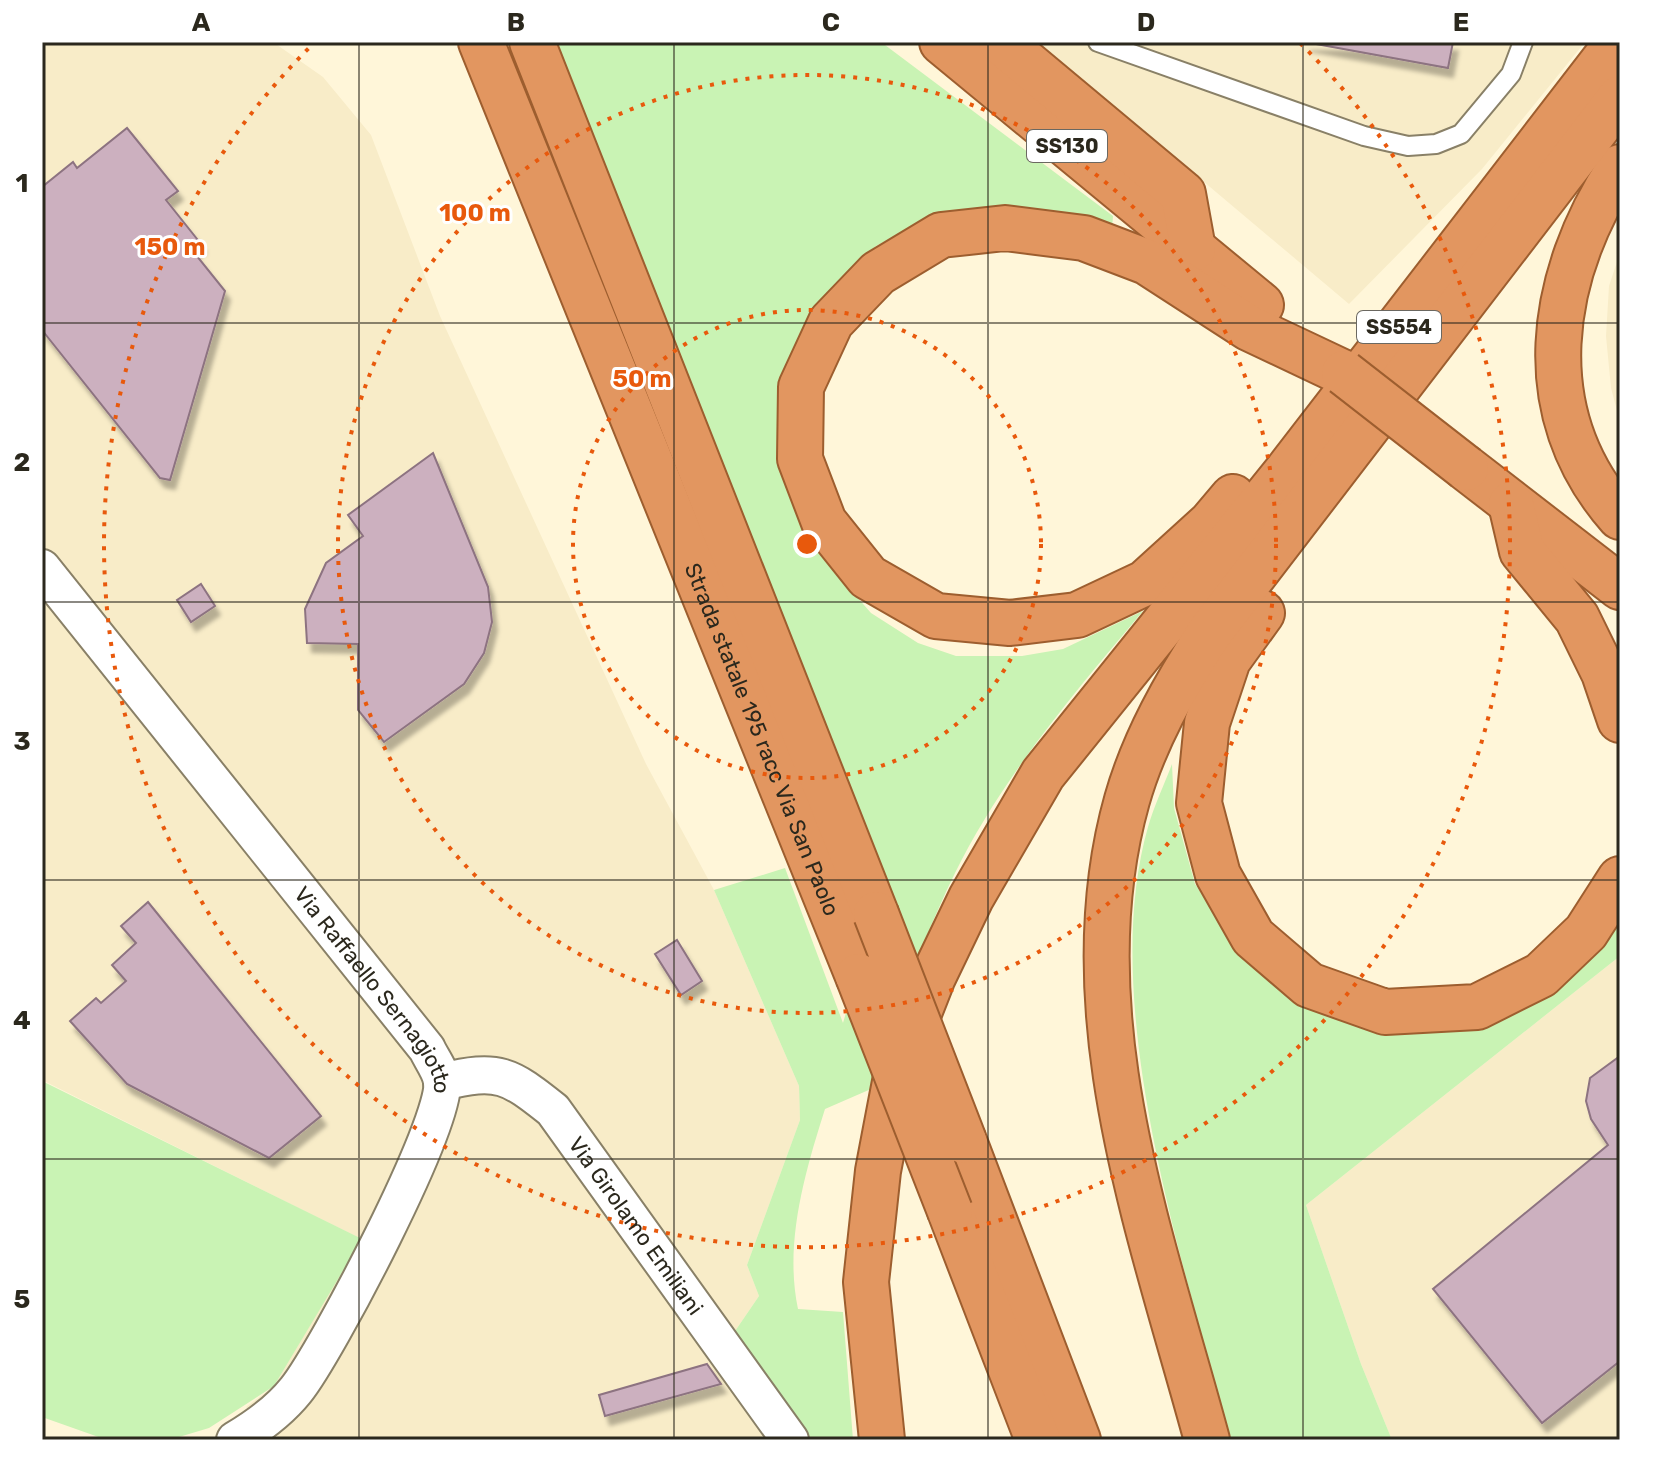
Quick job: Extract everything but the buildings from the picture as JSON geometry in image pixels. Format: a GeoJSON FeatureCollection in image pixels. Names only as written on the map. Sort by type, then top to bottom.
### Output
{"type":"FeatureCollection","features":[{"type":"Feature","properties":{"kind":"highway","name":"SS130"},"geometry":{"type":"LineString","coordinates":[[942,42],[1193,249],[1256,318]]}},
{"type":"Feature","properties":{"kind":"highway","name":"SS554"},"geometry":{"type":"LineString","coordinates":[[1193,621],[1287,471],[1618,42]]}},
{"type":"Feature","properties":{"kind":"highway","name":"Strada statale 195 racc Via San Paolo"},"geometry":{"type":"LineString","coordinates":[[534,45],[876,914],[1078,1440]]}},
{"type":"Feature","properties":{"kind":"highway"},"geometry":{"type":"LineString","coordinates":[[1017,47],[1183,194],[1193,249]]}},
{"type":"Feature","properties":{"kind":"highway","name":"Strada statale 195 racc Via San Paolo"},"geometry":{"type":"LineString","coordinates":[[485,51],[858,976],[1038,1440]]}},
{"type":"Feature","properties":{"kind":"highway","name":"SS554"},"geometry":{"type":"LineString","coordinates":[[1193,621],[1354,443],[1620,98]]}},
{"type":"Feature","properties":{"kind":"highway"},"geometry":{"type":"LineString","coordinates":[[1620,167],[1604,192],[1573,259],[1557,331],[1558,388],[1575,444],[1609,504],[1620,517]]}},
{"type":"Feature","properties":{"kind":"highway"},"geometry":{"type":"LineString","coordinates":[[1287,471],[1243,484],[1211,523],[1145,583],[1077,615],[1010,623],[936,616],[868,577],[824,522],[800,459],[801,387],[831,322],[878,273],[941,235],[1005,228],[1084,238],[1147,262],[1256,318],[1344,373],[1620,587]]}},
{"type":"Feature","properties":{"kind":"highway"},"geometry":{"type":"LineString","coordinates":[[1354,443],[1350,491],[1228,660],[1207,723],[1199,803],[1218,875],[1253,937],[1309,985],[1385,1012],[1477,1007],[1541,975],[1586,932],[1620,879]]}},
{"type":"Feature","properties":{"kind":"highway"},"geometry":{"type":"LineString","coordinates":[[1511,504],[1522,551],[1577,618],[1604,673],[1620,720]]}},
{"type":"Feature","properties":{"kind":"highway"},"geometry":{"type":"LineString","coordinates":[[882,1440],[866,1282],[878,1171],[898,1066],[933,977],[971,898],[1043,774],[1193,621]]}},
{"type":"Feature","properties":{"kind":"highway"},"geometry":{"type":"LineString","coordinates":[[1193,621],[1128,798],[1108,909],[1110,1018],[1126,1138],[1207,1440]]}},
{"type":"Feature","properties":{"kind":"street","name":"Via Raffaello Sernagiotto"},"geometry":{"type":"LineString","coordinates":[[42,568],[427,1049],[442,1082],[437,1121],[370,1262],[297,1389],[257,1427],[235,1440]]}},
{"type":"Feature","properties":{"kind":"street","name":"Via Girolamo Emiliani"},"geometry":{"type":"LineString","coordinates":[[442,1082],[479,1073],[515,1080],[553,1110],[790,1440]]}},
{"type":"Feature","properties":{"kind":"lane"},"geometry":{"type":"LineString","coordinates":[[1098,42],[1364,136],[1408,146],[1436,144],[1461,134],[1511,74],[1523,42]]}},
{"type":"Feature","properties":{"kind":"shaded area"},"geometry":{"type":"Polygon","coordinates":[[[42,42],[273,42],[323,77],[371,135],[440,316],[646,764],[714,890],[799,1086],[800,1120],[747,1265],[759,1296],[731,1337],[804,1440],[281,1440],[246,1407],[274,1386],[361,1239],[42,1080],[42,42]]]}},
{"type":"Feature","properties":{"kind":"shaded area"},"geometry":{"type":"Polygon","coordinates":[[[1038,42],[1585,42],[1482,169],[1349,304],[1038,42]]]}},
{"type":"Feature","properties":{"kind":"shaded area"},"geometry":{"type":"Polygon","coordinates":[[[1620,253],[1620,422],[1611,388],[1606,336],[1609,286],[1620,253]]]}},
{"type":"Feature","properties":{"kind":"shaded area"},"geometry":{"type":"Polygon","coordinates":[[[1620,956],[1620,1440],[1392,1440],[1361,1364],[1306,1205],[1620,956]]]}},
{"type":"Feature","properties":{"kind":"green space"},"geometry":{"type":"Polygon","coordinates":[[[550,42],[881,42],[1113,216],[1112,229],[922,222],[876,246],[842,277],[809,322],[782,457],[789,493],[820,555],[871,613],[918,643],[956,656],[1022,656],[1063,649],[1143,611],[1041,736],[974,838],[931,926],[871,1089],[825,1109],[799,1208],[794,1284],[798,1309],[843,1312],[853,1440],[804,1440],[731,1337],[759,1296],[747,1265],[800,1120],[799,1086],[714,890],[785,868],[843,1023],[882,888],[629,223],[550,42]]]}},
{"type":"Feature","properties":{"kind":"green space"},"geometry":{"type":"Polygon","coordinates":[[[1172,764],[1174,808],[1195,884],[1242,953],[1396,1023],[1620,913],[1620,956],[1306,1205],[1361,1364],[1392,1440],[1230,1440],[1170,1215],[1139,1053],[1133,973],[1135,897],[1148,827],[1172,764]]]}},
{"type":"Feature","properties":{"kind":"green space"},"geometry":{"type":"Polygon","coordinates":[[[42,1081],[362,1239],[274,1386],[209,1428],[169,1440],[107,1440],[42,1417],[42,1081]]]}}]}
